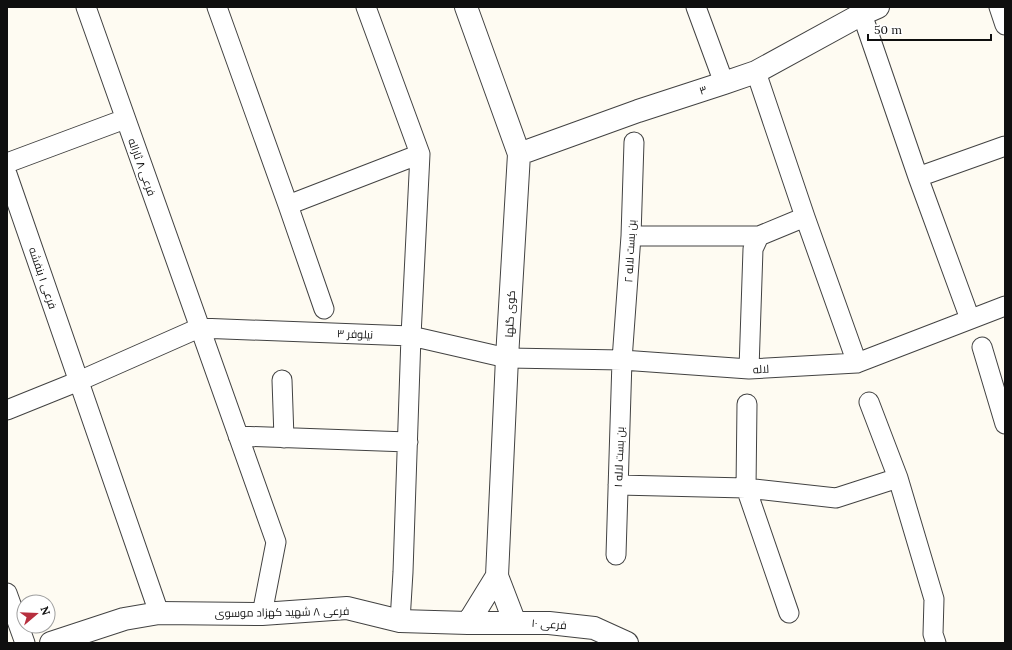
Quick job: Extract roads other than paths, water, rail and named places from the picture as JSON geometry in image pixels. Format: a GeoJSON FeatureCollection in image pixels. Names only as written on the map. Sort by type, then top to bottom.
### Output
{"type":"FeatureCollection","features":[{"type":"Feature","properties":{"kind":"street","name":"فرعی ۸ ثاراله"},"geometry":{"type":"LineString","coordinates":[[86,7],[276,542],[262,614]]}},
{"type":"Feature","properties":{"kind":"street"},"geometry":{"type":"LineString","coordinates":[[217,7],[324,309]]}},
{"type":"Feature","properties":{"kind":"street"},"geometry":{"type":"LineString","coordinates":[[366,7],[420,154],[400,622]]}},
{"type":"Feature","properties":{"kind":"street","name":"کوی گلها"},"geometry":{"type":"LineString","coordinates":[[466,7],[519,154],[507,358],[497,576],[468,623]]}},
{"type":"Feature","properties":{"kind":"street"},"geometry":{"type":"LineString","coordinates":[[696,7],[724,83]]}},
{"type":"Feature","properties":{"kind":"street"},"geometry":{"type":"LineString","coordinates":[[999,7],[1005,25]]}},
{"type":"Feature","properties":{"kind":"street"},"geometry":{"type":"LineString","coordinates":[[870,10],[918,177],[970,319]]}},
{"type":"Feature","properties":{"kind":"street","name":"۳"},"geometry":{"type":"LineString","coordinates":[[519,154],[638,111],[756,72],[870,10]]}},
{"type":"Feature","properties":{"kind":"street"},"geometry":{"type":"LineString","coordinates":[[756,72],[805,217],[857,363]]}},
{"type":"Feature","properties":{"kind":"street"},"geometry":{"type":"LineString","coordinates":[[7,163],[125,119]]}},
{"type":"Feature","properties":{"kind":"street","name":"بن بست لاله ۲"},"geometry":{"type":"LineString","coordinates":[[622,360],[631,236],[634,142]]}},
{"type":"Feature","properties":{"kind":"street"},"geometry":{"type":"LineString","coordinates":[[918,177],[1005,146]]}},
{"type":"Feature","properties":{"kind":"street"},"geometry":{"type":"LineString","coordinates":[[288,204],[420,154]]}},
{"type":"Feature","properties":{"kind":"street","name":"فرعی ۱ بنفشه"},"geometry":{"type":"LineString","coordinates":[[7,174],[159,613]]}},
{"type":"Feature","properties":{"kind":"street"},"geometry":{"type":"LineString","coordinates":[[631,236],[759,236],[805,217]]}},
{"type":"Feature","properties":{"kind":"street"},"geometry":{"type":"LineString","coordinates":[[749,369],[753,249],[759,236]]}},
{"type":"Feature","properties":{"kind":"street","name":"لاله"},"geometry":{"type":"LineString","coordinates":[[507,358],[622,360],[749,369],[857,363],[1005,306]]}},
{"type":"Feature","properties":{"kind":"street"},"geometry":{"type":"LineString","coordinates":[[7,410],[79,381],[199,328]]}},
{"type":"Feature","properties":{"kind":"street","name":"نیلوفر ۳"},"geometry":{"type":"LineString","coordinates":[[199,328],[412,336],[507,358]]}},
{"type":"Feature","properties":{"kind":"street"},"geometry":{"type":"LineString","coordinates":[[982,347],[1005,424]]}},
{"type":"Feature","properties":{"kind":"street","name":"بن بست لاله ۱"},"geometry":{"type":"LineString","coordinates":[[616,555],[622,360]]}},
{"type":"Feature","properties":{"kind":"street"},"geometry":{"type":"LineString","coordinates":[[282,380],[284,438]]}},
{"type":"Feature","properties":{"kind":"street"},"geometry":{"type":"LineString","coordinates":[[869,402],[898,478],[934,599],[933,634],[936,643]]}},
{"type":"Feature","properties":{"kind":"street"},"geometry":{"type":"LineString","coordinates":[[747,404],[746,488],[789,613]]}},
{"type":"Feature","properties":{"kind":"street"},"geometry":{"type":"LineString","coordinates":[[238,436],[408,442]]}},
{"type":"Feature","properties":{"kind":"street"},"geometry":{"type":"LineString","coordinates":[[618,485],[746,488],[836,498],[898,478]]}},
{"type":"Feature","properties":{"kind":"street"},"geometry":{"type":"LineString","coordinates":[[497,576],[515,622]]}},
{"type":"Feature","properties":{"kind":"street"},"geometry":{"type":"LineString","coordinates":[[7,593],[25,643]]}},
{"type":"Feature","properties":{"kind":"street","name":"فرعی ۸ شهید کهزاد موسوی"},"geometry":{"type":"LineString","coordinates":[[51,643],[124,618],[159,613],[262,614],[347,608],[400,622],[468,623]]}},
{"type":"Feature","properties":{"kind":"street","name":"فرعی ۱۰"},"geometry":{"type":"LineString","coordinates":[[468,623],[549,623],[594,628],[627,643]]}}]}
